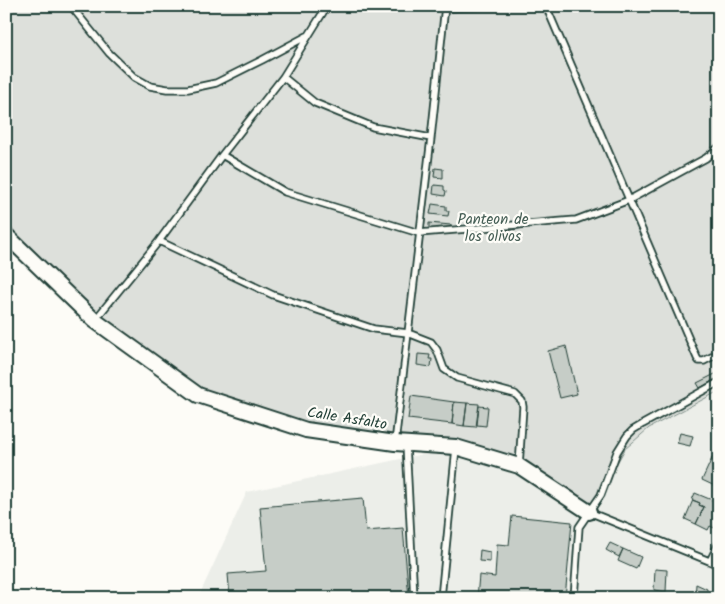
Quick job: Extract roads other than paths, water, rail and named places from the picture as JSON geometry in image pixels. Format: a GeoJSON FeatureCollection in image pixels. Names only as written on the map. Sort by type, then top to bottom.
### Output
{"type":"FeatureCollection","features":[{"type":"Feature","properties":{"kind":"street","name":"Calle Asfalto"},"geometry":{"type":"LineString","coordinates":[[6,235],[94,320],[198,395],[306,430],[400,443],[456,447],[519,466],[589,512]]}},
{"type":"Feature","properties":{"kind":"lane"},"geometry":{"type":"LineString","coordinates":[[71,6],[109,53],[134,77],[150,86],[167,89],[188,89],[216,83],[309,35]]}},
{"type":"Feature","properties":{"kind":"lane"},"geometry":{"type":"LineString","coordinates":[[94,320],[159,241],[222,155],[283,77],[328,6]]}},
{"type":"Feature","properties":{"kind":"lane"},"geometry":{"type":"LineString","coordinates":[[414,598],[400,443],[408,333],[431,138],[443,7],[498,6]]}},
{"type":"Feature","properties":{"kind":"lane"},"geometry":{"type":"LineString","coordinates":[[546,6],[697,358],[700,361],[704,361],[719,353]]}},
{"type":"Feature","properties":{"kind":"lane"},"geometry":{"type":"LineString","coordinates":[[283,77],[316,103],[373,127],[431,138]]}},
{"type":"Feature","properties":{"kind":"lane"},"geometry":{"type":"LineString","coordinates":[[222,155],[285,192],[419,233],[576,220],[629,200],[706,158],[719,147]]}},
{"type":"Feature","properties":{"kind":"lane"},"geometry":{"type":"LineString","coordinates":[[159,241],[274,295],[374,330],[408,333],[431,342],[437,350],[444,369],[457,378],[514,394],[522,401],[519,466]]}},
{"type":"Feature","properties":{"kind":"lane"},"geometry":{"type":"LineString","coordinates":[[574,598],[579,527],[600,495],[617,452],[627,436],[642,424],[719,382]]}},
{"type":"Feature","properties":{"kind":"lane"},"geometry":{"type":"LineString","coordinates":[[441,598],[456,447]]}},
{"type":"Feature","properties":{"kind":"lane","name":"Calle Asfalto"},"geometry":{"type":"LineString","coordinates":[[589,512],[719,565]]}},
{"type":"Feature","properties":{"kind":"lane"},"geometry":{"type":"LineString","coordinates":[[710,561],[719,543]]}},
{"type":"Feature","properties":{"kind":"park label","name":"Panteon de los olivos"},"geometry":{"type":"Point","coordinates":[493,228]}}]}
